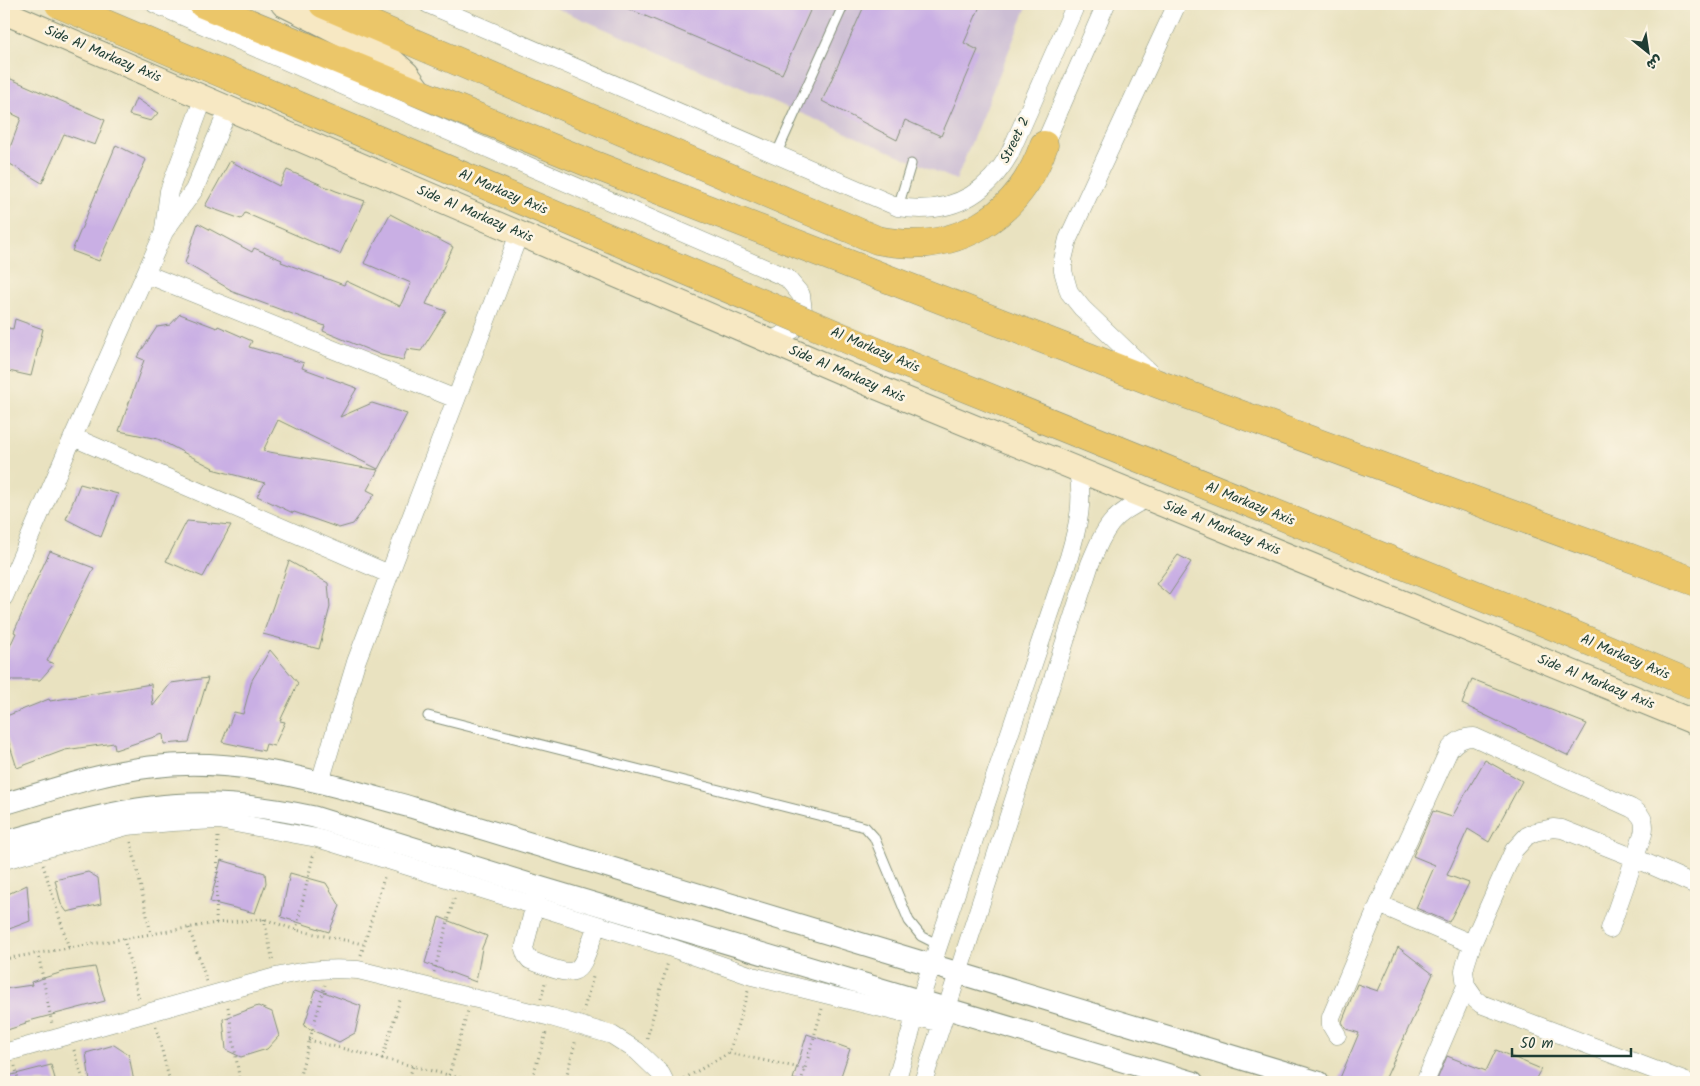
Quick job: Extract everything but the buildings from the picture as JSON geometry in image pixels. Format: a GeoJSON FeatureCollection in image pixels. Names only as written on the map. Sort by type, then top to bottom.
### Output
{"type":"FeatureCollection","features":[{"type":"Feature","properties":{"kind":"highway","name":"Al Markazy Axis"},"geometry":{"type":"LineString","coordinates":[[59,4],[889,356],[1696,686]]}},
{"type":"Feature","properties":{"kind":"highway"},"geometry":{"type":"LineString","coordinates":[[203,4],[584,162],[1161,384],[1696,582]]}},
{"type":"Feature","properties":{"kind":"highway"},"geometry":{"type":"LineString","coordinates":[[323,4],[877,240],[895,243],[930,243],[947,240],[964,234],[995,217],[1025,185],[1038,162],[1044,145]]}},
{"type":"Feature","properties":{"kind":"main road"},"geometry":{"type":"LineString","coordinates":[[283,4],[387,56],[407,74],[422,95]]}},
{"type":"Feature","properties":{"kind":"main road","name":"Side Al Markazy Axis"},"geometry":{"type":"LineString","coordinates":[[4,12],[770,342],[1078,471],[1696,723]]}},
{"type":"Feature","properties":{"kind":"street"},"geometry":{"type":"LineString","coordinates":[[155,4],[787,278],[801,295],[803,312],[794,329],[770,342]]}},
{"type":"Feature","properties":{"kind":"street"},"geometry":{"type":"LineString","coordinates":[[428,4],[898,207]]}},
{"type":"Feature","properties":{"kind":"street","name":"Street 2"},"geometry":{"type":"LineString","coordinates":[[898,207],[924,210],[950,206],[974,194],[994,177],[1009,155],[1076,4]]}},
{"type":"Feature","properties":{"kind":"street","name":"Street 2"},"geometry":{"type":"LineString","coordinates":[[1044,145],[1106,4]]}},
{"type":"Feature","properties":{"kind":"street"},"geometry":{"type":"LineString","coordinates":[[1161,384],[1074,300],[1065,282],[1063,260],[1068,239],[1177,4]]}},
{"type":"Feature","properties":{"kind":"street"},"geometry":{"type":"LineString","coordinates":[[164,232],[169,191],[204,97]]}},
{"type":"Feature","properties":{"kind":"street"},"geometry":{"type":"LineString","coordinates":[[4,597],[164,232],[194,190],[229,108]]}},
{"type":"Feature","properties":{"kind":"street"},"geometry":{"type":"LineString","coordinates":[[320,782],[356,662],[519,234]]}},
{"type":"Feature","properties":{"kind":"street"},"geometry":{"type":"LineString","coordinates":[[146,274],[456,399]]}},
{"type":"Feature","properties":{"kind":"street"},"geometry":{"type":"LineString","coordinates":[[73,437],[389,574]]}},
{"type":"Feature","properties":{"kind":"street"},"geometry":{"type":"LineString","coordinates":[[896,1082],[918,1008],[1069,557],[1079,522],[1080,484],[1078,471]]}},
{"type":"Feature","properties":{"kind":"street"},"geometry":{"type":"LineString","coordinates":[[923,1082],[1090,564],[1104,532],[1111,523],[1128,508],[1148,498]]}},
{"type":"Feature","properties":{"kind":"street"},"geometry":{"type":"LineString","coordinates":[[1069,557],[1090,564]]}},
{"type":"Feature","properties":{"kind":"street"},"geometry":{"type":"LineString","coordinates":[[1337,1035],[1331,1025],[1331,1017],[1379,904],[1449,750],[1459,740],[1466,737],[1474,737],[1636,811],[1642,818],[1644,828],[1610,929]]}},
{"type":"Feature","properties":{"kind":"street"},"geometry":{"type":"LineString","coordinates":[[4,804],[98,776],[151,766],[243,767],[320,782],[414,808],[1318,1082]]}},
{"type":"Feature","properties":{"kind":"street"},"geometry":{"type":"LineString","coordinates":[[4,842],[107,815],[151,807],[180,804],[236,804],[288,811],[314,817],[536,896],[918,1008],[1193,1082]]}},
{"type":"Feature","properties":{"kind":"street"},"geometry":{"type":"LineString","coordinates":[[4,860],[127,826],[218,820],[317,838],[459,882],[536,896],[597,925],[672,948],[752,976],[827,994],[918,1008]]}},
{"type":"Feature","properties":{"kind":"street"},"geometry":{"type":"LineString","coordinates":[[1686,1082],[1488,1007],[1475,999],[1466,986],[1464,971],[1472,944],[1514,850],[1527,836],[1535,832],[1553,828],[1562,829],[1696,885]]}},
{"type":"Feature","properties":{"kind":"street"},"geometry":{"type":"LineString","coordinates":[[536,896],[524,949],[526,956],[530,960],[548,968],[568,973],[576,971],[582,966],[597,925]]}},
{"type":"Feature","properties":{"kind":"street"},"geometry":{"type":"LineString","coordinates":[[1379,904],[1472,944]]}},
{"type":"Feature","properties":{"kind":"street"},"geometry":{"type":"LineString","coordinates":[[4,1053],[276,977],[301,971],[330,968],[358,970],[406,981],[545,1015],[612,1035],[637,1051],[661,1074],[665,1082]]}},
{"type":"Feature","properties":{"kind":"street"},"geometry":{"type":"LineString","coordinates":[[1425,1082],[1466,986]]}},
{"type":"Feature","properties":{"kind":"lane"},"geometry":{"type":"LineString","coordinates":[[776,154],[844,4]]}},
{"type":"Feature","properties":{"kind":"lane"},"geometry":{"type":"LineString","coordinates":[[898,207],[911,164]]}},
{"type":"Feature","properties":{"kind":"lane"},"geometry":{"type":"LineString","coordinates":[[428,716],[865,827],[874,837],[909,921],[921,936],[939,945]]}},
{"type":"Feature","properties":{"kind":"path"},"geometry":{"type":"LineString","coordinates":[[216,923],[218,820]]}},
{"type":"Feature","properties":{"kind":"path"},"geometry":{"type":"LineString","coordinates":[[127,826],[151,934]]}},
{"type":"Feature","properties":{"kind":"path"},"geometry":{"type":"LineString","coordinates":[[296,930],[317,838]]}},
{"type":"Feature","properties":{"kind":"path"},"geometry":{"type":"LineString","coordinates":[[39,850],[69,948]]}},
{"type":"Feature","properties":{"kind":"path"},"geometry":{"type":"LineString","coordinates":[[358,970],[363,944],[389,860]]}},
{"type":"Feature","properties":{"kind":"path"},"geometry":{"type":"LineString","coordinates":[[429,987],[459,882]]}},
{"type":"Feature","properties":{"kind":"path"},"geometry":{"type":"LineString","coordinates":[[264,919],[276,977]]}},
{"type":"Feature","properties":{"kind":"path"},"geometry":{"type":"LineString","coordinates":[[4,954],[4,959],[216,923],[264,919],[296,930],[363,944]]}},
{"type":"Feature","properties":{"kind":"path"},"geometry":{"type":"LineString","coordinates":[[189,928],[218,993],[240,1082]]}},
{"type":"Feature","properties":{"kind":"path"},"geometry":{"type":"LineString","coordinates":[[124,939],[170,1082]]}},
{"type":"Feature","properties":{"kind":"path"},"geometry":{"type":"LineString","coordinates":[[642,1056],[672,948]]}},
{"type":"Feature","properties":{"kind":"path"},"geometry":{"type":"LineString","coordinates":[[38,953],[62,1037],[84,1082]]}},
{"type":"Feature","properties":{"kind":"path"},"geometry":{"type":"LineString","coordinates":[[298,1082],[330,968]]}},
{"type":"Feature","properties":{"kind":"path"},"geometry":{"type":"LineString","coordinates":[[531,1082],[545,1015],[548,968]]}},
{"type":"Feature","properties":{"kind":"path"},"geometry":{"type":"LineString","coordinates":[[729,1053],[752,976]]}},
{"type":"Feature","properties":{"kind":"path"},"geometry":{"type":"LineString","coordinates":[[382,1059],[406,981]]}},
{"type":"Feature","properties":{"kind":"path"},"geometry":{"type":"LineString","coordinates":[[801,1082],[827,994]]}},
{"type":"Feature","properties":{"kind":"path"},"geometry":{"type":"LineString","coordinates":[[449,1076],[472,998]]}},
{"type":"Feature","properties":{"kind":"path"},"geometry":{"type":"LineString","coordinates":[[565,1082],[579,1025]]}},
{"type":"Feature","properties":{"kind":"path"},"geometry":{"type":"LineString","coordinates":[[309,1040],[475,1082]]}},
{"type":"Feature","properties":{"kind":"path"},"geometry":{"type":"LineString","coordinates":[[677,1082],[729,1053],[805,1069]]}},
{"type":"Feature","properties":{"kind":"path"},"geometry":{"type":"LineString","coordinates":[[408,1082],[413,1066]]}},
{"type":"Feature","properties":{"kind":"shaded area"},"geometry":{"type":"Polygon","coordinates":[[[547,4],[1028,4],[956,180],[547,4]]]}}]}
